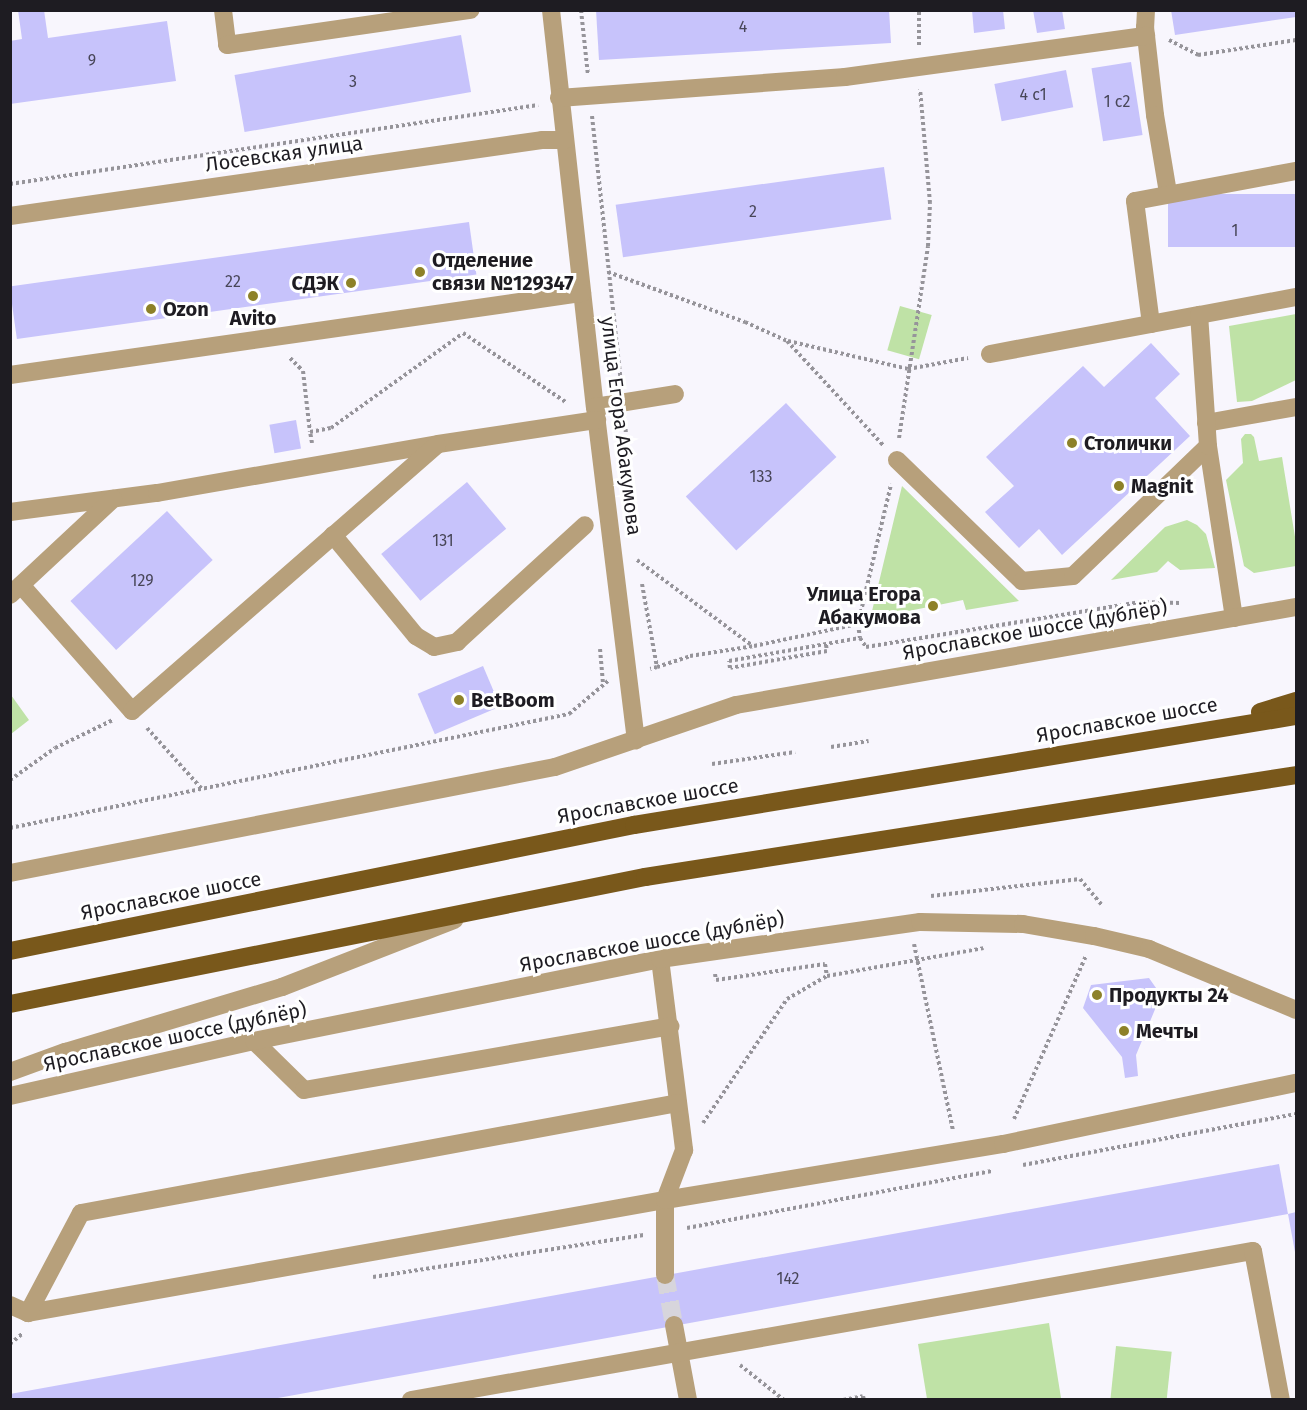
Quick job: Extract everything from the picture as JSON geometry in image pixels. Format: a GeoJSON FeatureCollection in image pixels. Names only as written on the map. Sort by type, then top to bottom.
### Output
{"type":"FeatureCollection","features":[{"type":"Feature","properties":{"kind":"main road"},"geometry":{"type":"LineString","coordinates":[[1195,731],[1296,701]]}},
{"type":"Feature","properties":{"kind":"main road","name":"Ярославское шоссе"},"geometry":{"type":"LineString","coordinates":[[10,951],[634,825],[1296,716]]}},
{"type":"Feature","properties":{"kind":"main road"},"geometry":{"type":"LineString","coordinates":[[10,1004],[645,877],[1296,775]]}},
{"type":"Feature","properties":{"kind":"street"},"geometry":{"type":"LineString","coordinates":[[223,10],[227,45],[470,10]]}},
{"type":"Feature","properties":{"kind":"street","name":"улица Егора Абакумова"},"geometry":{"type":"LineString","coordinates":[[551,10],[559,98],[636,740]]}},
{"type":"Feature","properties":{"kind":"street"},"geometry":{"type":"LineString","coordinates":[[559,98],[845,77],[918,66],[1146,24],[1155,115],[1168,193]]}},
{"type":"Feature","properties":{"kind":"street","name":"Лосевская улица"},"geometry":{"type":"LineString","coordinates":[[10,216],[542,140],[565,140]]}},
{"type":"Feature","properties":{"kind":"street"},"geometry":{"type":"LineString","coordinates":[[1151,324],[1135,201],[1168,193],[1296,171]]}},
{"type":"Feature","properties":{"kind":"street"},"geometry":{"type":"LineString","coordinates":[[10,375],[582,293]]}},
{"type":"Feature","properties":{"kind":"street"},"geometry":{"type":"LineString","coordinates":[[990,354],[1296,297]]}},
{"type":"Feature","properties":{"kind":"street"},"geometry":{"type":"LineString","coordinates":[[1198,315],[1208,446],[1234,618]]}},
{"type":"Feature","properties":{"kind":"street"},"geometry":{"type":"LineString","coordinates":[[10,512],[113,499],[438,444],[596,414],[623,402],[675,394]]}},
{"type":"Feature","properties":{"kind":"street"},"geometry":{"type":"LineString","coordinates":[[1206,423],[1296,407]]}},
{"type":"Feature","properties":{"kind":"street"},"geometry":{"type":"LineString","coordinates":[[113,499],[16,590],[132,711],[438,444]]}},
{"type":"Feature","properties":{"kind":"street"},"geometry":{"type":"LineString","coordinates":[[897,460],[1023,581],[1073,576],[1208,446]]}},
{"type":"Feature","properties":{"kind":"street"},"geometry":{"type":"LineString","coordinates":[[333,535],[416,636],[434,647],[457,642],[585,525]]}},
{"type":"Feature","properties":{"kind":"street","name":"Ярославское шоссе (дублёр)"},"geometry":{"type":"LineString","coordinates":[[10,873],[555,767],[736,705],[1296,607]]}},
{"type":"Feature","properties":{"kind":"street"},"geometry":{"type":"LineString","coordinates":[[10,1071],[65,1052],[282,987],[478,911]]}},
{"type":"Feature","properties":{"kind":"street","name":"Ярославское шоссе (дублёр)"},"geometry":{"type":"LineString","coordinates":[[10,1096],[254,1041],[660,959],[920,922],[1023,924],[1094,936],[1149,949],[1296,1010]]}},
{"type":"Feature","properties":{"kind":"street"},"geometry":{"type":"LineString","coordinates":[[660,959],[684,1150],[665,1200],[665,1275]]}},
{"type":"Feature","properties":{"kind":"street"},"geometry":{"type":"LineString","coordinates":[[254,1041],[304,1090],[670,1026]]}},
{"type":"Feature","properties":{"kind":"street"},"geometry":{"type":"LineString","coordinates":[[28,1322],[665,1200],[1003,1144],[1296,1083]]}},
{"type":"Feature","properties":{"kind":"street"},"geometry":{"type":"LineString","coordinates":[[28,1322],[81,1213],[678,1103]]}},
{"type":"Feature","properties":{"kind":"street"},"geometry":{"type":"LineString","coordinates":[[411,1400],[1252,1251],[1281,1400]]}},
{"type":"Feature","properties":{"kind":"street"},"geometry":{"type":"LineString","coordinates":[[10,1305],[28,1322]]}},
{"type":"Feature","properties":{"kind":"street"},"geometry":{"type":"LineString","coordinates":[[674,1325],[688,1400]]}},
{"type":"Feature","properties":{"kind":"path"},"geometry":{"type":"LineString","coordinates":[[581,10],[633,515]]}},
{"type":"Feature","properties":{"kind":"path"},"geometry":{"type":"LineString","coordinates":[[919,10],[918,66],[930,203],[928,246],[908,369],[897,460],[858,624],[860,638],[866,647],[1140,602],[1185,603]]}},
{"type":"Feature","properties":{"kind":"path"},"geometry":{"type":"LineString","coordinates":[[1146,24],[1198,55],[1296,40]]}},
{"type":"Feature","properties":{"kind":"path"},"geometry":{"type":"LineString","coordinates":[[10,184],[538,105]]}},
{"type":"Feature","properties":{"kind":"path"},"geometry":{"type":"LineString","coordinates":[[608,272],[745,322],[787,341],[908,369],[990,354]]}},
{"type":"Feature","properties":{"kind":"path"},"geometry":{"type":"LineString","coordinates":[[462,310],[463,333]]}},
{"type":"Feature","properties":{"kind":"path"},"geometry":{"type":"LineString","coordinates":[[463,333],[571,405]]}},
{"type":"Feature","properties":{"kind":"path"},"geometry":{"type":"LineString","coordinates":[[310,432],[331,428],[463,333]]}},
{"type":"Feature","properties":{"kind":"path"},"geometry":{"type":"LineString","coordinates":[[270,337],[303,371],[315,465]]}},
{"type":"Feature","properties":{"kind":"path"},"geometry":{"type":"LineString","coordinates":[[787,341],[897,460]]}},
{"type":"Feature","properties":{"kind":"path"},"geometry":{"type":"LineString","coordinates":[[636,549],[639,571]]}},
{"type":"Feature","properties":{"kind":"path"},"geometry":{"type":"LineString","coordinates":[[637,560],[754,646]]}},
{"type":"Feature","properties":{"kind":"path"},"geometry":{"type":"LineString","coordinates":[[641,582],[657,667]]}},
{"type":"Feature","properties":{"kind":"path"},"geometry":{"type":"LineString","coordinates":[[10,828],[569,714],[603,683],[629,674],[690,656],[754,646],[858,624]]}},
{"type":"Feature","properties":{"kind":"path"},"geometry":{"type":"LineString","coordinates":[[825,645],[827,651],[730,668],[729,661],[860,638]]}},
{"type":"Feature","properties":{"kind":"path"},"geometry":{"type":"LineString","coordinates":[[10,780],[55,748],[132,711],[202,789]]}},
{"type":"Feature","properties":{"kind":"path"},"geometry":{"type":"LineString","coordinates":[[831,747],[869,741]]}},
{"type":"Feature","properties":{"kind":"path"},"geometry":{"type":"LineString","coordinates":[[712,764],[795,752]]}},
{"type":"Feature","properties":{"kind":"path"},"geometry":{"type":"LineString","coordinates":[[931,896],[1080,879],[1103,906]]}},
{"type":"Feature","properties":{"kind":"path"},"geometry":{"type":"LineString","coordinates":[[914,944],[957,1152]]}},
{"type":"Feature","properties":{"kind":"path"},"geometry":{"type":"LineString","coordinates":[[684,1150],[787,999],[827,976],[986,947]]}},
{"type":"Feature","properties":{"kind":"path"},"geometry":{"type":"LineString","coordinates":[[1003,1144],[1090,947]]}},
{"type":"Feature","properties":{"kind":"path"},"geometry":{"type":"LineString","coordinates":[[825,964],[827,976]]}},
{"type":"Feature","properties":{"kind":"path"},"geometry":{"type":"LineString","coordinates":[[1016,1167],[1296,1114]]}},
{"type":"Feature","properties":{"kind":"path"},"geometry":{"type":"LineString","coordinates":[[665,1232],[1004,1169]]}},
{"type":"Feature","properties":{"kind":"path"},"geometry":{"type":"LineString","coordinates":[[10,1344],[28,1322]]}},
{"type":"Feature","properties":{"kind":"path"},"geometry":{"type":"LineString","coordinates":[[715,1346],[784,1400]]}},
{"type":"Feature","properties":{"kind":"path"},"geometry":{"type":"LineString","coordinates":[[843,1400],[863,1396],[864,1400]]}},
{"type":"Feature","properties":{"kind":"green space"},"geometry":{"type":"Polygon","coordinates":[[[900,306],[932,315],[919,359],[887,350],[900,306]]]}},
{"type":"Feature","properties":{"kind":"green space"},"geometry":{"type":"Polygon","coordinates":[[[1296,314],[1296,380],[1252,401],[1237,402],[1229,326],[1296,314]]]}},
{"type":"Feature","properties":{"kind":"green space"},"geometry":{"type":"Polygon","coordinates":[[[1245,434],[1251,434],[1254,437],[1259,461],[1282,457],[1296,543],[1296,566],[1254,573],[1244,566],[1226,480],[1243,463],[1241,439],[1245,434]]]}},
{"type":"Feature","properties":{"kind":"green space"},"geometry":{"type":"Polygon","coordinates":[[[902,486],[1019,601],[966,610],[963,600],[879,617],[872,611],[902,486]]]}},
{"type":"Feature","properties":{"kind":"green space"},"geometry":{"type":"Polygon","coordinates":[[[1187,520],[1197,525],[1206,534],[1215,568],[1180,570],[1168,561],[1157,572],[1111,580],[1165,527],[1187,520]]]}},
{"type":"Feature","properties":{"kind":"green space"},"geometry":{"type":"Polygon","coordinates":[[[11,695],[29,720],[10,734],[11,695]]]}},
{"type":"Feature","properties":{"kind":"green space"},"geometry":{"type":"Polygon","coordinates":[[[1049,1323],[1061,1398],[927,1399],[918,1344],[1049,1323]]]}},
{"type":"Feature","properties":{"kind":"green space"},"geometry":{"type":"Polygon","coordinates":[[[1116,1346],[1172,1352],[1167,1400],[1110,1399],[1116,1346]]]}},
{"type":"Feature","properties":{"kind":"building"},"geometry":{"type":"Polygon","coordinates":[[[18,10],[44,10],[48,38],[167,21],[176,81],[10,104],[10,41],[22,39],[18,10]]]}},
{"type":"Feature","properties":{"kind":"building"},"geometry":{"type":"Polygon","coordinates":[[[596,10],[889,10],[891,43],[599,60],[596,10]]]}},
{"type":"Feature","properties":{"kind":"building"},"geometry":{"type":"Polygon","coordinates":[[[972,10],[1003,10],[1005,29],[974,33],[972,10]]]}},
{"type":"Feature","properties":{"kind":"building"},"geometry":{"type":"Polygon","coordinates":[[[1033,10],[1062,10],[1065,29],[1037,33],[1033,10]]]}},
{"type":"Feature","properties":{"kind":"building"},"geometry":{"type":"Polygon","coordinates":[[[1171,10],[1296,10],[1296,17],[1175,35],[1171,10]]]}},
{"type":"Feature","properties":{"kind":"building"},"geometry":{"type":"Polygon","coordinates":[[[461,35],[471,92],[245,132],[234,75],[461,35]]]}},
{"type":"Feature","properties":{"kind":"building"},"geometry":{"type":"Polygon","coordinates":[[[1131,62],[1143,135],[1103,141],[1091,68],[1131,62]]]}},
{"type":"Feature","properties":{"kind":"building"},"geometry":{"type":"Polygon","coordinates":[[[1066,70],[1073,107],[1002,121],[994,84],[1066,70]]]}},
{"type":"Feature","properties":{"kind":"building"},"geometry":{"type":"Polygon","coordinates":[[[884,167],[891,219],[623,257],[616,205],[884,167]]]}},
{"type":"Feature","properties":{"kind":"building"},"geometry":{"type":"Polygon","coordinates":[[[1168,194],[1296,194],[1296,247],[1168,247],[1168,194]]]}},
{"type":"Feature","properties":{"kind":"building"},"geometry":{"type":"Polygon","coordinates":[[[469,222],[476,274],[17,339],[10,287],[469,222]]]}},
{"type":"Feature","properties":{"kind":"building"},"geometry":{"type":"Polygon","coordinates":[[[1151,343],[1180,374],[1155,398],[1190,436],[1062,555],[1039,529],[1019,548],[985,512],[1014,486],[986,457],[1083,366],[1104,387],[1151,343]]]}},
{"type":"Feature","properties":{"kind":"building"},"geometry":{"type":"Polygon","coordinates":[[[786,403],[836,457],[736,551],[686,496],[786,403]]]}},
{"type":"Feature","properties":{"kind":"building"},"geometry":{"type":"Polygon","coordinates":[[[296,420],[301,449],[274,453],[269,425],[296,420]]]}},
{"type":"Feature","properties":{"kind":"building"},"geometry":{"type":"Polygon","coordinates":[[[467,482],[506,529],[420,601],[381,554],[467,482]]]}},
{"type":"Feature","properties":{"kind":"building"},"geometry":{"type":"Polygon","coordinates":[[[167,511],[213,560],[116,650],[70,601],[167,511]]]}},
{"type":"Feature","properties":{"kind":"building","name":"BetBoom"},"geometry":{"type":"Polygon","coordinates":[[[483,666],[500,707],[435,734],[418,694],[483,666]]]}},
{"type":"Feature","properties":{"kind":"building","name":"Мечты"},"geometry":{"type":"Polygon","coordinates":[[[1149,978],[1161,995],[1136,1055],[1138,1076],[1125,1078],[1122,1057],[1083,1008],[1091,985],[1149,978]]]}},
{"type":"Feature","properties":{"kind":"building"},"geometry":{"type":"Polygon","coordinates":[[[1279,1164],[1288,1214],[267,1400],[10,1400],[10,1394],[1279,1164]]]}},
{"type":"Feature","properties":{"kind":"building"},"geometry":{"type":"Polygon","coordinates":[[[1296,1212],[1296,1252],[1295,1252],[1288,1214],[1296,1212]]]}},
{"type":"Feature","properties":{"kind":"tunnel"},"geometry":{"type":"LineString","coordinates":[[665,1275],[674,1325]]}},
{"type":"Feature","properties":{"kind":"place","name":"Отделение связи №129347"},"geometry":{"type":"Point","coordinates":[420,272]}},
{"type":"Feature","properties":{"kind":"place","name":"СДЭК"},"geometry":{"type":"Point","coordinates":[351,283]}},
{"type":"Feature","properties":{"kind":"place","name":"Avito"},"geometry":{"type":"Point","coordinates":[253,296]}},
{"type":"Feature","properties":{"kind":"place","name":"Ozon"},"geometry":{"type":"Point","coordinates":[151,309]}},
{"type":"Feature","properties":{"kind":"place","name":"Столички"},"geometry":{"type":"Point","coordinates":[1072,443]}},
{"type":"Feature","properties":{"kind":"place","name":"Magnit"},"geometry":{"type":"Point","coordinates":[1119,486]}},
{"type":"Feature","properties":{"kind":"place","name":"Улица Егора Абакумова"},"geometry":{"type":"Point","coordinates":[933,606]}},
{"type":"Feature","properties":{"kind":"place","name":"BetBoom"},"geometry":{"type":"Point","coordinates":[459,700]}},
{"type":"Feature","properties":{"kind":"place","name":"Продукты 24"},"geometry":{"type":"Point","coordinates":[1097,995]}},
{"type":"Feature","properties":{"kind":"place","name":"Мечты"},"geometry":{"type":"Point","coordinates":[1124,1031]}}]}
